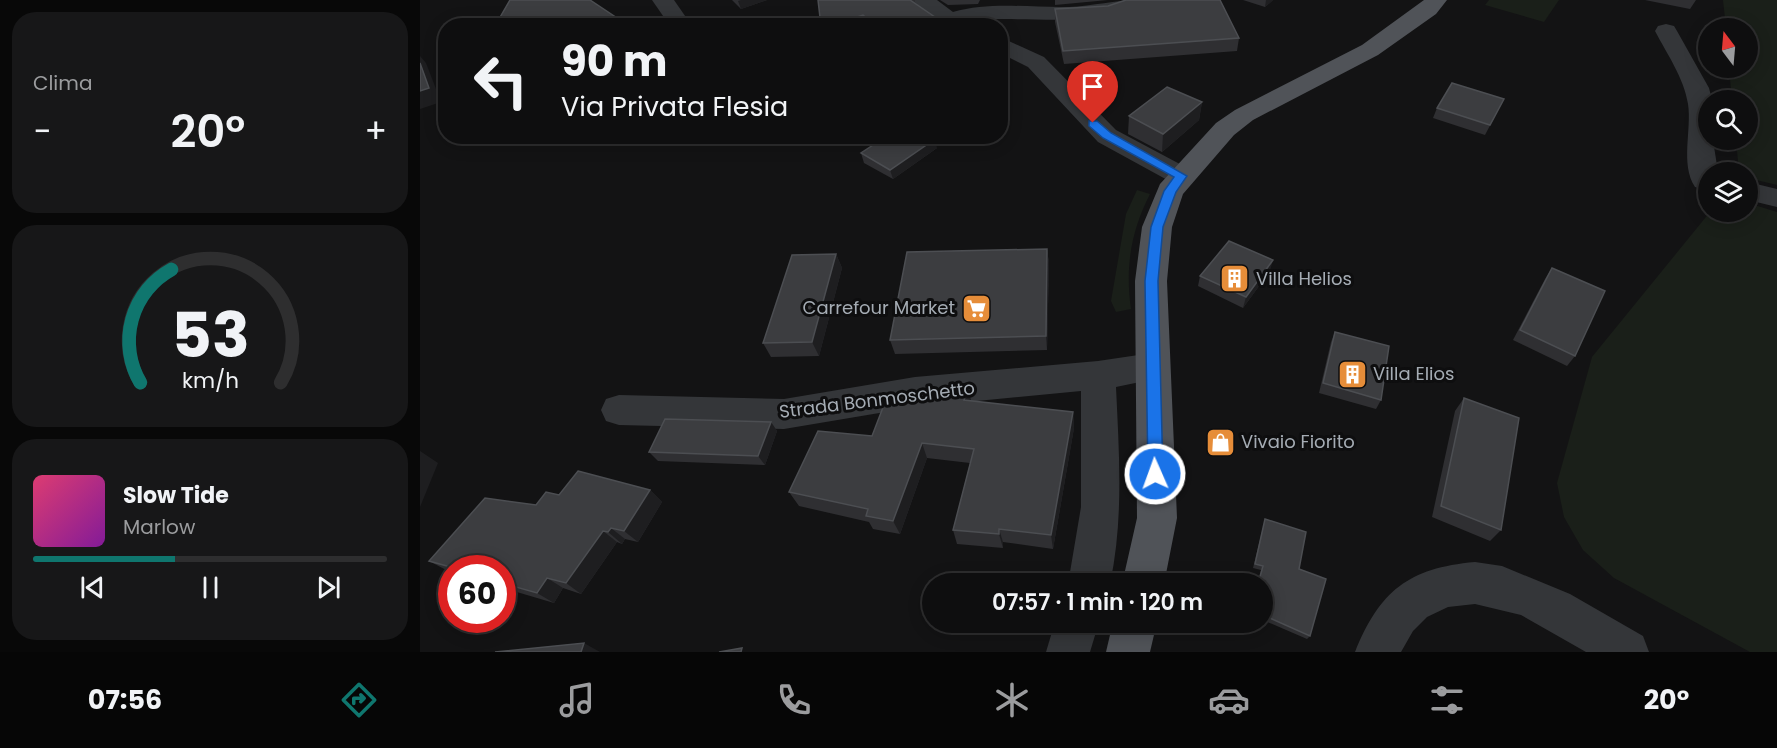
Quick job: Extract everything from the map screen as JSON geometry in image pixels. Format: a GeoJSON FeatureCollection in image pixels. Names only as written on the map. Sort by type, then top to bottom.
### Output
{"type":"FeatureCollection","features":[{"type":"Feature","properties":{"kind":"main road"},"geometry":{"type":"LineString","coordinates":[[1145,573],[1157,518],[1151,281],[1157,227],[1170,191],[1225,129],[1244,115],[1370,50],[1428,9],[1436,0]]}},
{"type":"Feature","properties":{"kind":"street"},"geometry":{"type":"LineString","coordinates":[[663,0],[675,18]]}},
{"type":"Feature","properties":{"kind":"street"},"geometry":{"type":"LineString","coordinates":[[923,0],[945,18]]}},
{"type":"Feature","properties":{"kind":"street"},"geometry":{"type":"LineString","coordinates":[[954,18],[957,14],[982,9],[1104,9],[1128,0]]}},
{"type":"Feature","properties":{"kind":"street"},"geometry":{"type":"LineString","coordinates":[[1666,31],[1697,88],[1701,106],[1700,141],[1703,162]]}},
{"type":"Feature","properties":{"kind":"street"},"geometry":{"type":"LineString","coordinates":[[1008,48],[1036,62],[1107,136],[1181,176]]}},
{"type":"Feature","properties":{"kind":"street"},"geometry":{"type":"LineString","coordinates":[[1758,193],[1777,198]]}},
{"type":"Feature","properties":{"kind":"street","name":"Strada Bonmoschetto"},"geometry":{"type":"LineString","coordinates":[[619,410],[784,414],[915,392],[1098,375],[1152,367]]}},
{"type":"Feature","properties":{"kind":"street"},"geometry":{"type":"LineString","coordinates":[[1092,573],[1096,558],[1099,498],[1098,375]]}},
{"type":"Feature","properties":{"kind":"street"},"geometry":{"type":"LineString","coordinates":[[1377,652],[1406,606],[1436,588],[1472,583],[1512,590],[1552,608],[1627,652]]}},
{"type":"Feature","properties":{"kind":"street"},"geometry":{"type":"LineString","coordinates":[[1068,652],[1074,633]]}},
{"type":"Feature","properties":{"kind":"shaded area"},"geometry":{"type":"Polygon","coordinates":[[[1489,0],[1559,0],[1544,22],[1485,5],[1489,0]]]}},
{"type":"Feature","properties":{"kind":"shaded area"},"geometry":{"type":"Polygon","coordinates":[[[1723,0],[1777,0],[1777,185],[1758,180],[1758,162],[1738,162],[1737,150],[1758,150],[1758,90],[1731,90],[1730,78],[1758,78],[1758,18],[1725,18],[1723,0]]]}},
{"type":"Feature","properties":{"kind":"shaded area"},"geometry":{"type":"Polygon","coordinates":[[[1137,190],[1150,194],[1138,222],[1131,250],[1129,294],[1131,309],[1116,312],[1111,301],[1126,214],[1137,190]]]}},
{"type":"Feature","properties":{"kind":"shaded area"},"geometry":{"type":"Polygon","coordinates":[[[1758,206],[1777,212],[1777,652],[1750,652],[1614,578],[1583,550],[1564,517],[1557,483],[1592,357],[1702,222],[1758,222],[1758,206]]]}},
{"type":"Feature","properties":{"kind":"building"},"geometry":{"type":"Polygon","coordinates":[[[510,0],[590,0],[617,18],[500,18],[510,0]]]}},
{"type":"Feature","properties":{"kind":"building"},"geometry":{"type":"Polygon","coordinates":[[[818,0],[910,0],[936,18],[867,18],[863,15],[854,18],[820,18],[818,0]]]}},
{"type":"Feature","properties":{"kind":"building"},"geometry":{"type":"Polygon","coordinates":[[[1126,0],[1220,0],[1239,38],[1063,51],[1055,9],[1108,6],[1126,0]]]}},
{"type":"Feature","properties":{"kind":"building"},"geometry":{"type":"Polygon","coordinates":[[[420,63],[429,88],[420,91],[420,63]]]}},
{"type":"Feature","properties":{"kind":"building"},"geometry":{"type":"Polygon","coordinates":[[[1452,83],[1504,99],[1490,125],[1437,108],[1452,83]]]}},
{"type":"Feature","properties":{"kind":"building"},"geometry":{"type":"Polygon","coordinates":[[[1167,87],[1202,102],[1163,134],[1129,116],[1167,87]]]}},
{"type":"Feature","properties":{"kind":"building"},"geometry":{"type":"Polygon","coordinates":[[[874,144],[928,144],[890,170],[861,153],[874,144]]]}},
{"type":"Feature","properties":{"kind":"building","name":"Villa Helios"},"geometry":{"type":"Polygon","coordinates":[[[1229,241],[1273,260],[1246,297],[1200,276],[1229,241]]]}},
{"type":"Feature","properties":{"kind":"building","name":"Carrefour Market"},"geometry":{"type":"Polygon","coordinates":[[[1047,249],[1046,336],[890,340],[907,252],[1047,249]]]}},
{"type":"Feature","properties":{"kind":"building"},"geometry":{"type":"Polygon","coordinates":[[[836,254],[812,342],[763,343],[792,255],[836,254]]]}},
{"type":"Feature","properties":{"kind":"building"},"geometry":{"type":"Polygon","coordinates":[[[1552,268],[1605,291],[1575,356],[1520,330],[1552,268]]]}},
{"type":"Feature","properties":{"kind":"building","name":"Villa Elios"},"geometry":{"type":"Polygon","coordinates":[[[1335,332],[1389,346],[1381,400],[1323,383],[1335,332]]]}},
{"type":"Feature","properties":{"kind":"building"},"geometry":{"type":"Polygon","coordinates":[[[968,388],[964,400],[1073,412],[1051,535],[999,529],[999,534],[953,530],[974,449],[922,443],[893,521],[866,516],[868,509],[789,492],[818,431],[872,436],[887,397],[913,393],[937,396],[938,391],[968,388]]]}},
{"type":"Feature","properties":{"kind":"building"},"geometry":{"type":"Polygon","coordinates":[[[1464,398],[1519,418],[1501,530],[1441,506],[1464,398]]]}},
{"type":"Feature","properties":{"kind":"building"},"geometry":{"type":"Polygon","coordinates":[[[665,419],[771,422],[758,456],[649,452],[665,419]]]}},
{"type":"Feature","properties":{"kind":"building"},"geometry":{"type":"Polygon","coordinates":[[[578,471],[650,490],[624,531],[611,528],[608,532],[603,531],[566,583],[547,578],[537,593],[516,587],[516,555],[438,555],[438,564],[429,561],[485,498],[536,505],[546,492],[559,495],[578,471]]]}},
{"type":"Feature","properties":{"kind":"building"},"geometry":{"type":"Polygon","coordinates":[[[1265,519],[1306,532],[1299,569],[1326,579],[1310,636],[1273,619],[1273,573],[1261,573],[1263,566],[1255,564],[1265,519]]]}},
{"type":"Feature","properties":{"kind":"building"},"geometry":{"type":"Polygon","coordinates":[[[584,643],[581,652],[495,652],[584,643]]]}},
{"type":"Feature","properties":{"kind":"building"},"geometry":{"type":"Polygon","coordinates":[[[742,648],[741,652],[719,652],[742,648]]]}},
{"type":"Feature","properties":{"kind":"place","name":"Villa Helios"},"geometry":{"type":"Point","coordinates":[1235,279]}},
{"type":"Feature","properties":{"kind":"place","name":"Carrefour Market"},"geometry":{"type":"Point","coordinates":[976,308]}},
{"type":"Feature","properties":{"kind":"place","name":"Villa Elios"},"geometry":{"type":"Point","coordinates":[1352,374]}},
{"type":"Feature","properties":{"kind":"place","name":"Vivaio Fiorito"},"geometry":{"type":"Point","coordinates":[1220,442]}},
{"type":"Feature","properties":{"kind":"route"},"geometry":{"type":"LineString","coordinates":[[1093,123],[1107,136],[1181,176],[1170,191],[1157,227],[1151,281],[1155,474]]}}]}
